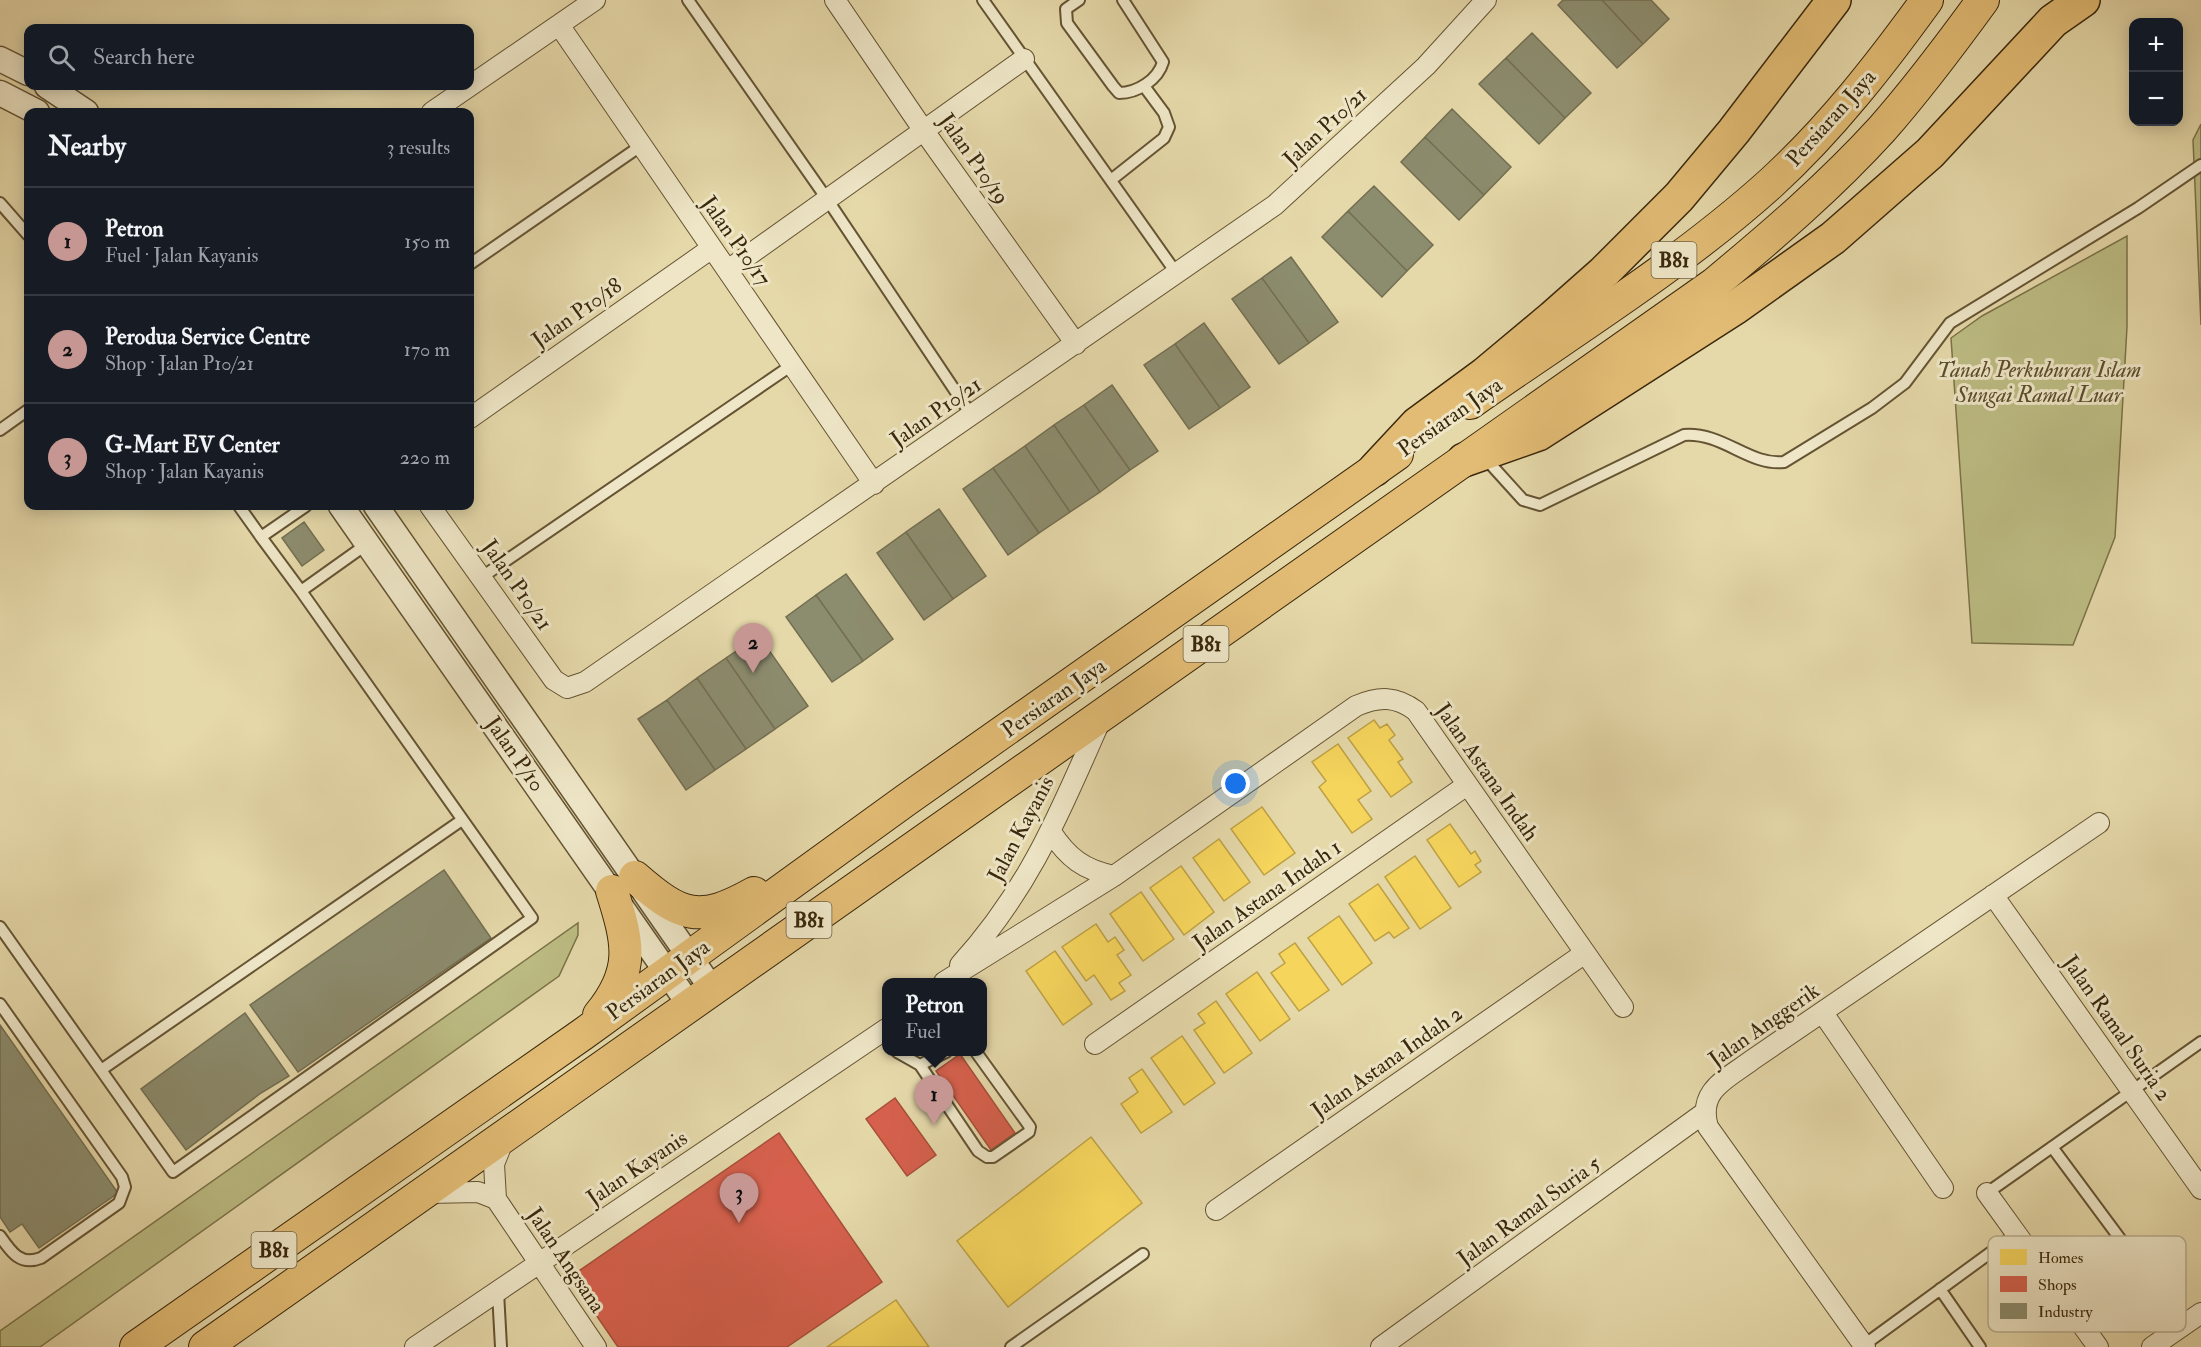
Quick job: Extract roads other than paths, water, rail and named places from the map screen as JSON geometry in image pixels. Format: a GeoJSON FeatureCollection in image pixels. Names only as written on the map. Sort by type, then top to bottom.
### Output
{"type":"FeatureCollection","features":[{"type":"Feature","properties":{"kind":"highway"},"geometry":{"type":"LineString","coordinates":[[1375,470],[1417,424],[1485,374],[1604,272],[1678,197],[1734,131],[1834,0]]}},
{"type":"Feature","properties":{"kind":"highway"},"geometry":{"type":"LineString","coordinates":[[1473,457],[1538,434],[1736,307],[1833,238],[1930,153],[2053,21],[2083,0]]}},
{"type":"Feature","properties":{"kind":"main road","name":"Persiaran Jaya"},"geometry":{"type":"LineString","coordinates":[[136,1347],[583,1034],[906,800],[1690,249],[1771,182],[1857,94],[1927,0]]}},
{"type":"Feature","properties":{"kind":"main road","name":"Persiaran Jaya"},"geometry":{"type":"LineString","coordinates":[[204,1347],[508,1131],[1473,457],[1714,284],[1796,216],[1881,129],[1942,55],[1983,0]]}},
{"type":"Feature","properties":{"kind":"main road"},"geometry":{"type":"LineString","coordinates":[[583,1034],[611,999],[620,984],[625,967],[623,884],[678,909],[699,914],[725,908],[906,800]]}},
{"type":"Feature","properties":{"kind":"street"},"geometry":{"type":"LineString","coordinates":[[474,83],[594,0]]}},
{"type":"Feature","properties":{"kind":"street","name":"Jalan P10/19"},"geometry":{"type":"LineString","coordinates":[[836,0],[924,131],[1076,344]]}},
{"type":"Feature","properties":{"kind":"street","name":"Jalan P10/21"},"geometry":{"type":"LineString","coordinates":[[433,510],[554,680],[567,688],[585,682],[1275,205],[1426,66],[1483,1]]}},
{"type":"Feature","properties":{"kind":"street","name":"Jalan P10/17"},"geometry":{"type":"LineString","coordinates":[[559,25],[874,484]]}},
{"type":"Feature","properties":{"kind":"street"},"geometry":{"type":"LineString","coordinates":[[0,59],[24,71]]}},
{"type":"Feature","properties":{"kind":"street"},"geometry":{"type":"LineString","coordinates":[[728,270],[1024,59]]}},
{"type":"Feature","properties":{"kind":"street"},"geometry":{"type":"LineString","coordinates":[[53,90],[80,108]]}},
{"type":"Feature","properties":{"kind":"street"},"geometry":{"type":"LineString","coordinates":[[438,108],[464,90]]}},
{"type":"Feature","properties":{"kind":"street"},"geometry":{"type":"LineString","coordinates":[[0,93],[29,108]]}},
{"type":"Feature","properties":{"kind":"street","name":"Jalan P10/18"},"geometry":{"type":"LineString","coordinates":[[474,415],[712,248]]}},
{"type":"Feature","properties":{"kind":"street","name":"Jalan P/10"},"geometry":{"type":"LineString","coordinates":[[344,510],[623,884]]}},
{"type":"Feature","properties":{"kind":"street","name":"Jalan P/10"},"geometry":{"type":"LineString","coordinates":[[379,510],[623,884],[701,996]]}},
{"type":"Feature","properties":{"kind":"street","name":"Jalan Astana Indah"},"geometry":{"type":"LineString","coordinates":[[950,978],[1114,876],[1356,706],[1382,698],[1397,700],[1416,711],[1623,1007]]}},
{"type":"Feature","properties":{"kind":"street","name":"Jalan Kayanis"},"geometry":{"type":"LineString","coordinates":[[948,978],[1007,907],[1030,872],[1051,832],[1103,716]]}},
{"type":"Feature","properties":{"kind":"street","name":"Jalan Astana Indah 1"},"geometry":{"type":"LineString","coordinates":[[1095,1044],[1467,785]]}},
{"type":"Feature","properties":{"kind":"street","name":"Jalan Anggerik"},"geometry":{"type":"LineString","coordinates":[[1704,1113],[1706,1100],[1715,1088],[2099,823]]}},
{"type":"Feature","properties":{"kind":"street"},"geometry":{"type":"LineString","coordinates":[[1051,832],[1064,851],[1079,864],[1095,872],[1114,876]]}},
{"type":"Feature","properties":{"kind":"street","name":"Jalan Ramal Suria 2"},"geometry":{"type":"LineString","coordinates":[[1993,895],[2201,1189]]}},
{"type":"Feature","properties":{"kind":"street","name":"Jalan Astana Indah 2"},"geometry":{"type":"LineString","coordinates":[[1216,1210],[1585,953]]}},
{"type":"Feature","properties":{"kind":"street"},"geometry":{"type":"LineString","coordinates":[[1823,1013],[1943,1188]]}},
{"type":"Feature","properties":{"kind":"street","name":"Jalan Kayanis"},"geometry":{"type":"LineString","coordinates":[[415,1347],[882,1037]]}},
{"type":"Feature","properties":{"kind":"street"},"geometry":{"type":"LineString","coordinates":[[1704,1113],[1708,1127],[1864,1346]]}},
{"type":"Feature","properties":{"kind":"street","name":"Jalan Ramal Suria 5"},"geometry":{"type":"LineString","coordinates":[[1381,1347],[1704,1113]]}},
{"type":"Feature","properties":{"kind":"street","name":"Jalan Angsana"},"geometry":{"type":"LineString","coordinates":[[508,1131],[494,1164],[496,1199],[596,1347]]}},
{"type":"Feature","properties":{"kind":"street","name":"Jalan Angsana"},"geometry":{"type":"LineString","coordinates":[[421,1194],[461,1190],[478,1192],[496,1199]]}},
{"type":"Feature","properties":{"kind":"street"},"geometry":{"type":"LineString","coordinates":[[1987,1193],[2016,1234]]}},
{"type":"Feature","properties":{"kind":"street"},"geometry":{"type":"LineString","coordinates":[[2186,1323],[2201,1312]]}},
{"type":"Feature","properties":{"kind":"street"},"geometry":{"type":"LineString","coordinates":[[2087,1332],[2098,1347]]}},
{"type":"Feature","properties":{"kind":"street"},"geometry":{"type":"LineString","coordinates":[[2152,1347],[2174,1332]]}},
{"type":"Feature","properties":{"kind":"lane"},"geometry":{"type":"LineString","coordinates":[[688,0],[827,199],[972,416]]}},
{"type":"Feature","properties":{"kind":"lane"},"geometry":{"type":"LineString","coordinates":[[983,0],[1177,274]]}},
{"type":"Feature","properties":{"kind":"lane"},"geometry":{"type":"LineString","coordinates":[[1079,0],[1066,9],[1067,23],[1119,93],[1128,93],[1144,86],[1161,70],[1162,58],[1123,0]]}},
{"type":"Feature","properties":{"kind":"lane"},"geometry":{"type":"LineString","coordinates":[[1111,180],[1164,138],[1169,127],[1164,113],[1144,86]]}},
{"type":"Feature","properties":{"kind":"lane"},"geometry":{"type":"LineString","coordinates":[[474,261],[642,146]]}},
{"type":"Feature","properties":{"kind":"lane"},"geometry":{"type":"LineString","coordinates":[[1473,457],[1523,500],[1540,505],[1684,435],[1701,434],[1770,464],[1784,462],[1872,408],[1905,383],[1950,323],[2120,220],[2201,165]]}},
{"type":"Feature","properties":{"kind":"lane"},"geometry":{"type":"LineString","coordinates":[[0,203],[24,230]]}},
{"type":"Feature","properties":{"kind":"lane"},"geometry":{"type":"LineString","coordinates":[[482,577],[792,365]]}},
{"type":"Feature","properties":{"kind":"lane"},"geometry":{"type":"LineString","coordinates":[[0,430],[24,413]]}},
{"type":"Feature","properties":{"kind":"lane"},"geometry":{"type":"LineString","coordinates":[[0,927],[173,1172],[532,918],[242,510]]}},
{"type":"Feature","properties":{"kind":"lane"},"geometry":{"type":"LineString","coordinates":[[261,537],[300,510]]}},
{"type":"Feature","properties":{"kind":"lane"},"geometry":{"type":"LineString","coordinates":[[301,591],[368,544]]}},
{"type":"Feature","properties":{"kind":"lane"},"geometry":{"type":"LineString","coordinates":[[101,1070],[462,820]]}},
{"type":"Feature","properties":{"kind":"lane"},"geometry":{"type":"LineString","coordinates":[[0,1004],[122,1177],[125,1187],[119,1203],[32,1262],[16,1257],[0,1236]]}},
{"type":"Feature","properties":{"kind":"lane"},"geometry":{"type":"LineString","coordinates":[[1987,1193],[2200,1045]]}},
{"type":"Feature","properties":{"kind":"lane"},"geometry":{"type":"LineString","coordinates":[[904,1056],[920,1065],[978,1150],[987,1157],[993,1158],[1029,1132],[1030,1127],[979,1056]]}},
{"type":"Feature","properties":{"kind":"lane"},"geometry":{"type":"LineString","coordinates":[[920,1065],[938,1056]]}},
{"type":"Feature","properties":{"kind":"lane"},"geometry":{"type":"LineString","coordinates":[[2052,1147],[2118,1236]]}},
{"type":"Feature","properties":{"kind":"lane"},"geometry":{"type":"LineString","coordinates":[[1011,1347],[1143,1254]]}},
{"type":"Feature","properties":{"kind":"lane"},"geometry":{"type":"LineString","coordinates":[[1864,1346],[1988,1254]]}},
{"type":"Feature","properties":{"kind":"lane"},"geometry":{"type":"LineString","coordinates":[[1940,1289],[1980,1347]]}},
{"type":"Feature","properties":{"kind":"lane"},"geometry":{"type":"LineString","coordinates":[[498,1292],[501,1347]]}},
{"type":"Feature","properties":{"kind":"place","name":"Perodua Service Centre"},"geometry":{"type":"Point","coordinates":[753,673]}},
{"type":"Feature","properties":{"kind":"place","name":"Petron"},"geometry":{"type":"Point","coordinates":[934,1125]}},
{"type":"Feature","properties":{"kind":"place","name":"G-Mart EV Center"},"geometry":{"type":"Point","coordinates":[739,1223]}},
{"type":"Feature","properties":{"kind":"park label","name":"Tanah Perkuburan Islam Sungai Ramal Luar"},"geometry":{"type":"Point","coordinates":[2039,382]}}]}
